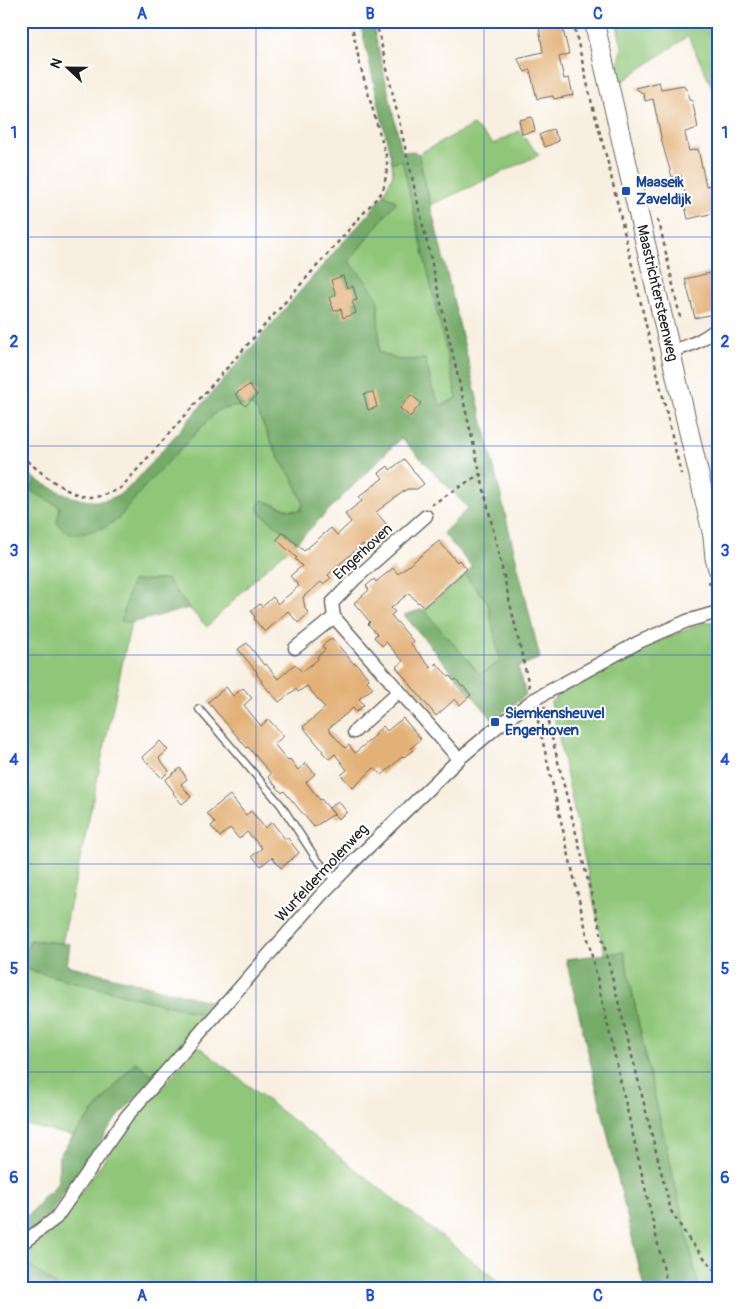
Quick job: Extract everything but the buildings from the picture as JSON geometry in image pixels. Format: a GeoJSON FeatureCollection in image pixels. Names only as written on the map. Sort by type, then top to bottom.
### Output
{"type":"FeatureCollection","features":[{"type":"Feature","properties":{"kind":"main road","name":"Maastrichtersteenweg"},"geometry":{"type":"LineString","coordinates":[[594,21],[715,540],[715,558],[718,569]]}},
{"type":"Feature","properties":{"kind":"street"},"geometry":{"type":"LineString","coordinates":[[671,351],[686,347],[706,337],[718,328]]}},
{"type":"Feature","properties":{"kind":"street","name":"Engerhoven"},"geometry":{"type":"LineString","coordinates":[[334,617],[332,603],[354,580],[426,516]]}},
{"type":"Feature","properties":{"kind":"street","name":"Wurfeldermolenweg"},"geometry":{"type":"LineString","coordinates":[[21,1241],[24,1241],[56,1218],[126,1117],[336,880],[459,759],[497,727],[537,698],[639,642],[687,621],[718,612]]}},
{"type":"Feature","properties":{"kind":"street"},"geometry":{"type":"LineString","coordinates":[[295,648],[334,617],[459,759]]}},
{"type":"Feature","properties":{"kind":"street"},"geometry":{"type":"LineString","coordinates":[[354,732],[399,692]]}},
{"type":"Feature","properties":{"kind":"lane"},"geometry":{"type":"LineString","coordinates":[[199,709],[281,805],[315,857],[336,880]]}},
{"type":"Feature","properties":{"kind":"path"},"geometry":{"type":"LineString","coordinates":[[21,456],[55,484],[81,495],[94,497],[109,494],[120,488],[383,191],[387,159],[360,65],[351,21]]}},
{"type":"Feature","properties":{"kind":"path"},"geometry":{"type":"LineString","coordinates":[[376,21],[480,474],[671,1211],[690,1241],[718,1274]]}},
{"type":"Feature","properties":{"kind":"path","name":"Maastrichtersteenweg"},"geometry":{"type":"LineString","coordinates":[[573,21],[677,456]]}},
{"type":"Feature","properties":{"kind":"path"},"geometry":{"type":"LineString","coordinates":[[426,516],[430,505],[480,474]]}},
{"type":"Feature","properties":{"kind":"path"},"geometry":{"type":"LineString","coordinates":[[537,698],[668,1288]]}},
{"type":"Feature","properties":{"kind":"path"},"geometry":{"type":"LineString","coordinates":[[21,1274],[34,1288]]}},
{"type":"Feature","properties":{"kind":"green space"},"geometry":{"type":"Polygon","coordinates":[[[360,21],[372,21],[402,152],[414,151],[418,154],[540,658],[518,667],[526,695],[493,720],[404,615],[423,609],[480,674],[500,662],[488,603],[465,575],[472,567],[443,533],[468,508],[401,438],[297,542],[260,513],[257,507],[262,500],[286,509],[300,511],[303,503],[293,479],[279,459],[257,411],[249,404],[218,410],[145,486],[118,519],[105,527],[82,534],[70,534],[57,523],[60,507],[31,491],[35,479],[65,494],[87,501],[109,499],[125,490],[140,476],[368,215],[384,194],[396,202],[349,261],[378,299],[379,352],[399,360],[425,359],[433,391],[441,406],[457,398],[402,160],[392,163],[360,21]]]}},
{"type":"Feature","properties":{"kind":"green space"},"geometry":{"type":"Polygon","coordinates":[[[616,21],[718,21],[718,100],[688,36],[620,83],[618,68],[622,47],[616,21]]]}},
{"type":"Feature","properties":{"kind":"green space"},"geometry":{"type":"Polygon","coordinates":[[[473,125],[494,144],[519,131],[539,155],[431,205],[418,154],[473,125]]]}},
{"type":"Feature","properties":{"kind":"green space"},"geometry":{"type":"Polygon","coordinates":[[[402,159],[457,398],[441,406],[433,391],[425,359],[399,360],[379,352],[378,299],[349,261],[396,201],[384,194],[393,174],[392,163],[402,159]]]}},
{"type":"Feature","properties":{"kind":"green space"},"geometry":{"type":"Polygon","coordinates":[[[249,404],[257,411],[279,459],[293,479],[304,504],[300,511],[286,509],[269,502],[260,513],[297,542],[265,569],[207,627],[167,580],[122,621],[131,623],[62,943],[30,940],[22,968],[204,1015],[154,1076],[135,1062],[73,1136],[21,1124],[21,467],[35,479],[32,491],[60,507],[57,522],[118,519],[145,486],[218,410],[249,404]]]}},
{"type":"Feature","properties":{"kind":"green space"},"geometry":{"type":"Polygon","coordinates":[[[465,575],[488,603],[500,662],[480,674],[423,610],[465,575]]]}},
{"type":"Feature","properties":{"kind":"green space"},"geometry":{"type":"Polygon","coordinates":[[[167,579],[189,608],[131,623],[121,621],[132,581],[167,579]]]}},
{"type":"Feature","properties":{"kind":"green space"},"geometry":{"type":"Polygon","coordinates":[[[705,622],[718,622],[718,1288],[699,1288],[645,1054],[624,952],[605,954],[551,702],[577,681],[638,650],[705,622]]]}},
{"type":"Feature","properties":{"kind":"green space"},"geometry":{"type":"Polygon","coordinates":[[[30,940],[70,944],[67,965],[216,1003],[204,1015],[21,968],[30,940]]]}},
{"type":"Feature","properties":{"kind":"green space"},"geometry":{"type":"Polygon","coordinates":[[[624,952],[645,1054],[699,1288],[644,1288],[566,959],[624,952]]]}},
{"type":"Feature","properties":{"kind":"green space"},"geometry":{"type":"Polygon","coordinates":[[[198,1046],[507,1288],[59,1288],[21,1259],[21,1249],[46,1237],[67,1212],[136,1117],[198,1046]]]}},
{"type":"Feature","properties":{"kind":"green space"},"geometry":{"type":"Polygon","coordinates":[[[136,1062],[154,1076],[113,1123],[47,1217],[33,1230],[21,1235],[21,1217],[28,1215],[39,1204],[42,1197],[51,1192],[58,1181],[59,1156],[73,1136],[136,1062]]]}},
{"type":"Feature","properties":{"kind":"green space"},"geometry":{"type":"Polygon","coordinates":[[[21,1259],[59,1288],[21,1288],[21,1259]]]}},
{"type":"Feature","properties":{"kind":"place","name":"Maaseik Zaveldijk"},"geometry":{"type":"Point","coordinates":[626,191]}},
{"type":"Feature","properties":{"kind":"place","name":"Siemkensheuvel Engerhoven"},"geometry":{"type":"Point","coordinates":[495,722]}}]}
